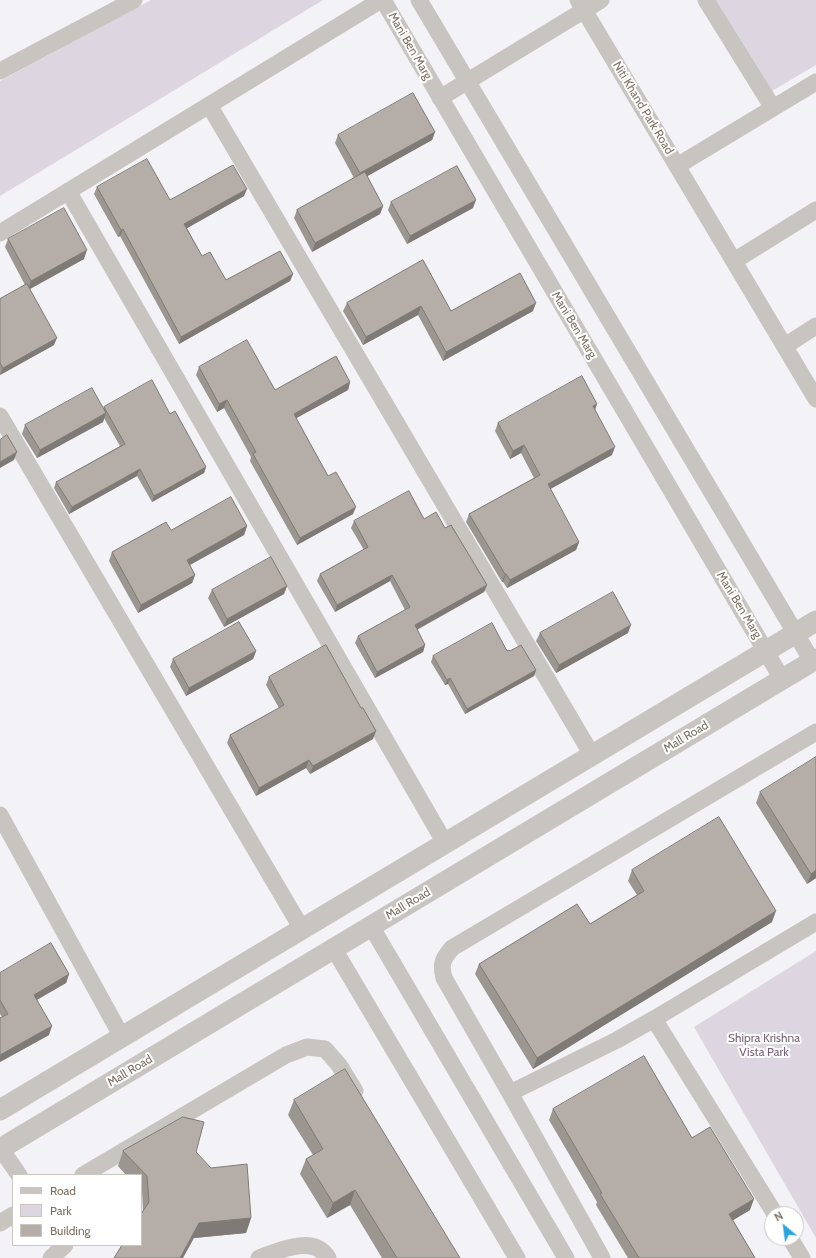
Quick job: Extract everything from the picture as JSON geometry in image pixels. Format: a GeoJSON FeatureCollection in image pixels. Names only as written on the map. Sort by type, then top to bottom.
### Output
{"type":"FeatureCollection","features":[{"type":"Feature","properties":{"kind":"street"},"geometry":{"type":"LineString","coordinates":[[0,71],[134,0]]}},
{"type":"Feature","properties":{"kind":"street"},"geometry":{"type":"LineString","coordinates":[[0,233],[382,0]]}},
{"type":"Feature","properties":{"kind":"street","name":"Mani Ben Marg"},"geometry":{"type":"LineString","coordinates":[[382,0],[782,679]]}},
{"type":"Feature","properties":{"kind":"street"},"geometry":{"type":"LineString","coordinates":[[418,0],[795,633],[814,660]]}},
{"type":"Feature","properties":{"kind":"street"},"geometry":{"type":"LineString","coordinates":[[440,98],[581,5],[601,0]]}},
{"type":"Feature","properties":{"kind":"street"},"geometry":{"type":"LineString","coordinates":[[706,0],[773,108]]}},
{"type":"Feature","properties":{"kind":"street","name":"Niti Khand Park Road"},"geometry":{"type":"LineString","coordinates":[[581,5],[677,166],[816,82]]}},
{"type":"Feature","properties":{"kind":"street"},"geometry":{"type":"LineString","coordinates":[[209,105],[592,755]]}},
{"type":"Feature","properties":{"kind":"street"},"geometry":{"type":"LineString","coordinates":[[677,166],[816,399]]}},
{"type":"Feature","properties":{"kind":"street"},"geometry":{"type":"LineString","coordinates":[[68,191],[445,843]]}},
{"type":"Feature","properties":{"kind":"street"},"geometry":{"type":"LineString","coordinates":[[734,261],[816,210]]}},
{"type":"Feature","properties":{"kind":"street"},"geometry":{"type":"LineString","coordinates":[[785,346],[816,326]]}},
{"type":"Feature","properties":{"kind":"street"},"geometry":{"type":"LineString","coordinates":[[0,416],[302,929]]}},
{"type":"Feature","properties":{"kind":"street"},"geometry":{"type":"LineString","coordinates":[[0,1110],[816,621]]}},
{"type":"Feature","properties":{"kind":"street","name":"Mall Road"},"geometry":{"type":"LineString","coordinates":[[1,1149],[814,660]]}},
{"type":"Feature","properties":{"kind":"street"},"geometry":{"type":"LineString","coordinates":[[602,1258],[444,978],[441,968],[444,957],[452,948],[816,732]]}},
{"type":"Feature","properties":{"kind":"street"},"geometry":{"type":"LineString","coordinates":[[0,815],[122,1037]]}},
{"type":"Feature","properties":{"kind":"street"},"geometry":{"type":"LineString","coordinates":[[510,1093],[617,1040],[816,922]]}},
{"type":"Feature","properties":{"kind":"street"},"geometry":{"type":"LineString","coordinates":[[371,926],[566,1258]]}},
{"type":"Feature","properties":{"kind":"street"},"geometry":{"type":"LineString","coordinates":[[334,949],[517,1258]]}},
{"type":"Feature","properties":{"kind":"street"},"geometry":{"type":"LineString","coordinates":[[654,1019],[770,1206]]}},
{"type":"Feature","properties":{"kind":"street"},"geometry":{"type":"LineString","coordinates":[[85,1174],[286,1055],[306,1047],[325,1049],[339,1066],[364,1105]]}},
{"type":"Feature","properties":{"kind":"street"},"geometry":{"type":"LineString","coordinates":[[1,1149],[18,1174]]}},
{"type":"Feature","properties":{"kind":"street"},"geometry":{"type":"LineString","coordinates":[[51,1258],[64,1246]]}},
{"type":"Feature","properties":{"kind":"street"},"geometry":{"type":"LineString","coordinates":[[259,1258],[299,1246],[314,1247],[324,1252],[328,1258]]}},
{"type":"Feature","properties":{"kind":"street"},"geometry":{"type":"LineString","coordinates":[[795,1246],[802,1258]]}},
{"type":"Feature","properties":{"kind":"green space"},"geometry":{"type":"Polygon","coordinates":[[[151,0],[323,0],[0,196],[0,81],[151,0]]]}},
{"type":"Feature","properties":{"kind":"green space"},"geometry":{"type":"Polygon","coordinates":[[[716,0],[816,0],[816,65],[772,91],[716,0]]]}},
{"type":"Feature","properties":{"kind":"green space","name":"Shipra Krishna Vista Park"},"geometry":{"type":"Polygon","coordinates":[[[816,951],[816,1238],[804,1217],[804,1206],[797,1206],[694,1027],[816,951]]]}},
{"type":"Feature","properties":{"kind":"building"},"geometry":{"type":"Polygon","coordinates":[[[413,93],[435,132],[360,173],[338,135],[413,93]]]}},
{"type":"Feature","properties":{"kind":"building"},"geometry":{"type":"Polygon","coordinates":[[[147,159],[170,200],[233,165],[247,189],[184,224],[202,256],[210,252],[226,280],[280,251],[293,274],[181,337],[123,229],[121,230],[97,187],[147,159]]]}},
{"type":"Feature","properties":{"kind":"building"},"geometry":{"type":"Polygon","coordinates":[[[457,166],[476,200],[410,236],[391,202],[457,166]]]}},
{"type":"Feature","properties":{"kind":"building"},"geometry":{"type":"Polygon","coordinates":[[[365,172],[383,206],[315,243],[297,210],[365,172]]]}},
{"type":"Feature","properties":{"kind":"building"},"geometry":{"type":"Polygon","coordinates":[[[64,208],[87,250],[31,281],[8,239],[64,208]]]}},
{"type":"Feature","properties":{"kind":"building"},"geometry":{"type":"Polygon","coordinates":[[[423,260],[451,311],[520,273],[536,303],[446,352],[421,306],[366,337],[347,303],[423,260]]]}},
{"type":"Feature","properties":{"kind":"building"},"geometry":{"type":"Polygon","coordinates":[[[27,284],[57,338],[3,368],[0,363],[0,299],[27,284]]]}},
{"type":"Feature","properties":{"kind":"building"},"geometry":{"type":"Polygon","coordinates":[[[247,340],[275,390],[336,356],[350,382],[294,414],[328,476],[336,472],[356,507],[300,538],[253,454],[256,452],[227,400],[219,404],[199,367],[247,340]]]}},
{"type":"Feature","properties":{"kind":"building"},"geometry":{"type":"Polygon","coordinates":[[[582,376],[597,404],[593,406],[615,447],[548,484],[579,542],[510,580],[469,514],[540,475],[524,445],[513,451],[498,423],[582,376]]]}},
{"type":"Feature","properties":{"kind":"building"},"geometry":{"type":"Polygon","coordinates":[[[152,380],[170,414],[175,411],[206,467],[154,496],[140,469],[72,507],[56,482],[125,444],[104,407],[152,380]]]}},
{"type":"Feature","properties":{"kind":"building"},"geometry":{"type":"Polygon","coordinates":[[[92,388],[106,413],[40,450],[25,425],[92,388]]]}},
{"type":"Feature","properties":{"kind":"building"},"geometry":{"type":"Polygon","coordinates":[[[7,435],[17,452],[0,462],[0,440],[7,435]]]}},
{"type":"Feature","properties":{"kind":"building"},"geometry":{"type":"Polygon","coordinates":[[[409,491],[424,519],[436,512],[445,528],[451,525],[487,585],[415,625],[425,645],[377,672],[358,636],[410,607],[392,575],[337,605],[320,574],[368,547],[354,521],[409,491]]]}},
{"type":"Feature","properties":{"kind":"building"},"geometry":{"type":"Polygon","coordinates":[[[231,497],[247,526],[187,560],[195,575],[141,605],[112,552],[166,522],[171,530],[231,497]]]}},
{"type":"Feature","properties":{"kind":"building"},"geometry":{"type":"Polygon","coordinates":[[[271,557],[287,586],[227,619],[212,590],[271,557]]]}},
{"type":"Feature","properties":{"kind":"building"},"geometry":{"type":"Polygon","coordinates":[[[613,592],[631,625],[559,665],[540,633],[613,592]]]}},
{"type":"Feature","properties":{"kind":"building"},"geometry":{"type":"Polygon","coordinates":[[[239,622],[256,651],[189,688],[173,659],[239,622]]]}},
{"type":"Feature","properties":{"kind":"building"},"geometry":{"type":"Polygon","coordinates":[[[492,623],[507,651],[521,645],[536,670],[467,709],[450,678],[447,680],[433,656],[492,623]]]}},
{"type":"Feature","properties":{"kind":"building"},"geometry":{"type":"Polygon","coordinates":[[[326,645],[361,708],[363,708],[376,731],[313,766],[309,760],[259,788],[230,735],[284,705],[269,677],[326,645]]]}},
{"type":"Feature","properties":{"kind":"building"},"geometry":{"type":"Polygon","coordinates":[[[816,757],[816,870],[811,874],[760,792],[816,757]]]}},
{"type":"Feature","properties":{"kind":"building"},"geometry":{"type":"Polygon","coordinates":[[[719,817],[776,911],[537,1058],[479,964],[577,904],[590,924],[644,891],[632,870],[719,817]]]}},
{"type":"Feature","properties":{"kind":"building"},"geometry":{"type":"Polygon","coordinates":[[[51,943],[69,974],[34,995],[52,1026],[0,1055],[0,1018],[8,1014],[0,1000],[0,973],[51,943]]]}},
{"type":"Feature","properties":{"kind":"building"},"geometry":{"type":"Polygon","coordinates":[[[644,1056],[692,1138],[710,1127],[754,1199],[729,1214],[755,1258],[639,1258],[600,1194],[602,1193],[553,1109],[644,1056]]]}},
{"type":"Feature","properties":{"kind":"building"},"geometry":{"type":"Polygon","coordinates":[[[345,1069],[460,1258],[397,1258],[355,1190],[333,1203],[306,1159],[323,1149],[294,1100],[345,1069]]]}},
{"type":"Feature","properties":{"kind":"building"},"geometry":{"type":"Polygon","coordinates":[[[183,1117],[204,1122],[196,1152],[211,1168],[247,1164],[251,1218],[199,1223],[180,1258],[114,1258],[121,1246],[142,1246],[142,1212],[149,1202],[147,1176],[123,1151],[183,1117]]]}}]}
